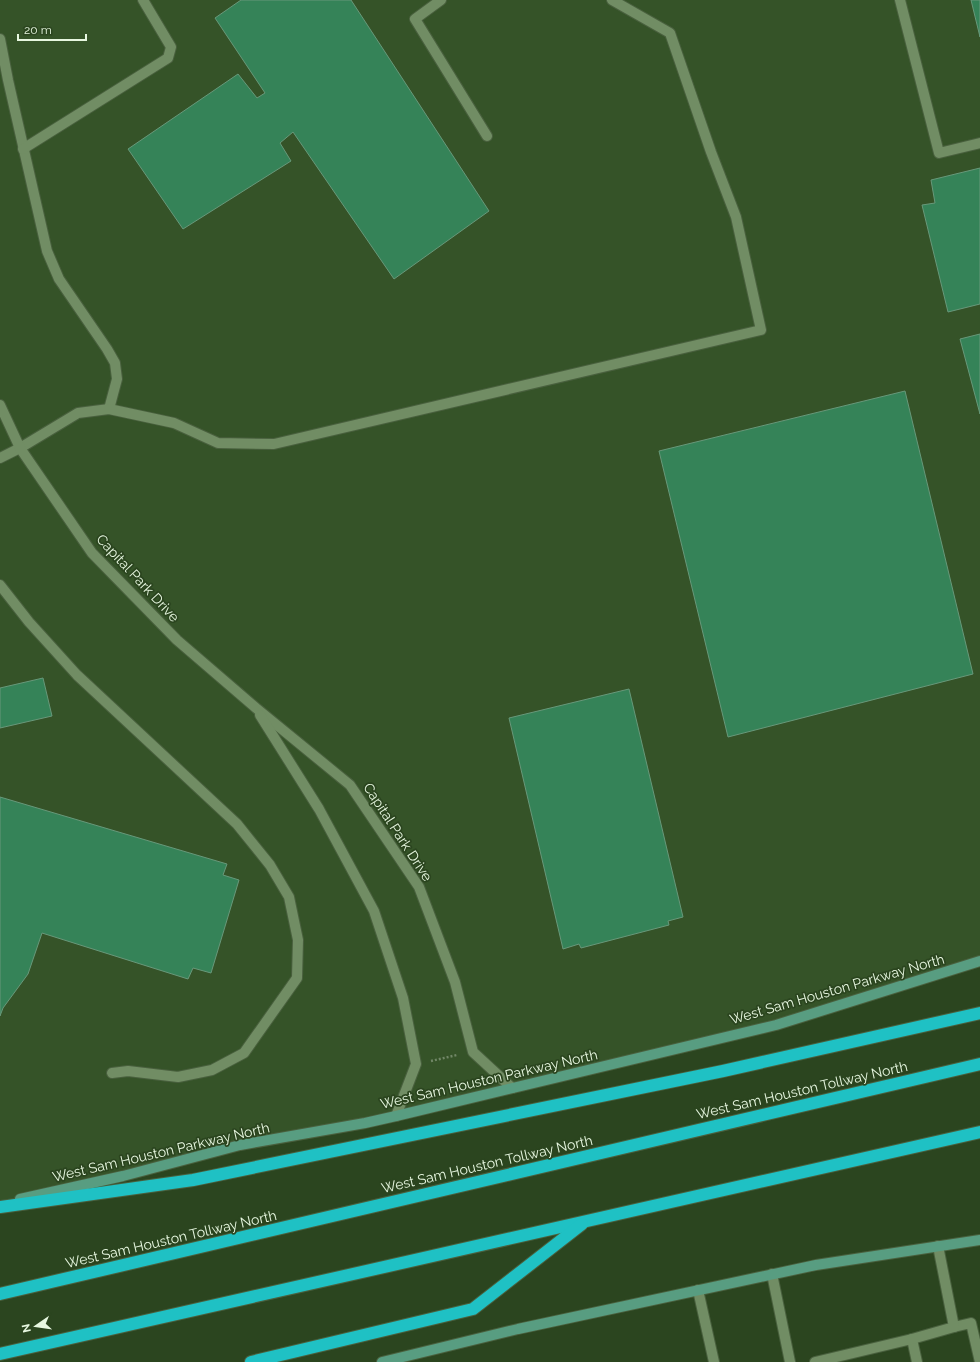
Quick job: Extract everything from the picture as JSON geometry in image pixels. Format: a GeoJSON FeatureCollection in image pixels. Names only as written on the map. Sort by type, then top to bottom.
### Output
{"type":"FeatureCollection","features":[{"type":"Feature","properties":{"kind":"highway"},"geometry":{"type":"LineString","coordinates":[[0,1207],[209,1177],[723,1071],[980,1013]]}},
{"type":"Feature","properties":{"kind":"highway","name":"West Sam Houston Tollway North"},"geometry":{"type":"LineString","coordinates":[[0,1294],[980,1064]]}},
{"type":"Feature","properties":{"kind":"highway"},"geometry":{"type":"LineString","coordinates":[[0,1354],[980,1132]]}},
{"type":"Feature","properties":{"kind":"highway"},"geometry":{"type":"LineString","coordinates":[[251,1362],[473,1309],[586,1221]]}},
{"type":"Feature","properties":{"kind":"main road","name":"West Sam Houston Parkway North"},"geometry":{"type":"LineString","coordinates":[[0,1204],[123,1176],[240,1145],[365,1123],[776,1025],[980,961]]}},
{"type":"Feature","properties":{"kind":"main road"},"geometry":{"type":"LineString","coordinates":[[382,1362],[518,1329],[816,1265],[980,1240]]}},
{"type":"Feature","properties":{"kind":"street"},"geometry":{"type":"LineString","coordinates":[[24,149],[168,58],[170,47],[143,0]]}},
{"type":"Feature","properties":{"kind":"street"},"geometry":{"type":"LineString","coordinates":[[441,0],[415,19],[487,136]]}},
{"type":"Feature","properties":{"kind":"street"},"geometry":{"type":"LineString","coordinates":[[0,458],[20,448],[78,413],[109,409],[174,423],[218,443],[274,444],[761,330],[736,216],[711,152],[670,33],[612,0]]}},
{"type":"Feature","properties":{"kind":"street"},"geometry":{"type":"LineString","coordinates":[[900,0],[939,153],[980,143]]}},
{"type":"Feature","properties":{"kind":"street"},"geometry":{"type":"LineString","coordinates":[[0,38],[8,80],[47,251],[59,278],[108,349],[115,363],[117,379],[109,409]]}},
{"type":"Feature","properties":{"kind":"street","name":"Capital Park Drive"},"geometry":{"type":"LineString","coordinates":[[0,405],[20,448],[92,553],[177,640],[256,708],[350,785],[419,887],[455,982],[473,1052],[512,1088]]}},
{"type":"Feature","properties":{"kind":"street"},"geometry":{"type":"LineString","coordinates":[[0,585],[29,622],[77,675],[198,786],[237,824],[270,865],[289,897],[298,940],[297,978],[244,1053],[212,1070],[178,1077],[128,1071],[112,1073]]}},
{"type":"Feature","properties":{"kind":"street","name":"Capital Park Drive"},"geometry":{"type":"LineString","coordinates":[[256,708],[319,809],[374,911],[404,998],[416,1064],[396,1116]]}},
{"type":"Feature","properties":{"kind":"street"},"geometry":{"type":"LineString","coordinates":[[938,1246],[954,1327]]}},
{"type":"Feature","properties":{"kind":"street"},"geometry":{"type":"LineString","coordinates":[[772,1274],[790,1362]]}},
{"type":"Feature","properties":{"kind":"street"},"geometry":{"type":"LineString","coordinates":[[698,1290],[714,1362]]}},
{"type":"Feature","properties":{"kind":"street"},"geometry":{"type":"LineString","coordinates":[[816,1362],[971,1323],[980,1362]]}},
{"type":"Feature","properties":{"kind":"street"},"geometry":{"type":"LineString","coordinates":[[912,1339],[917,1362]]}},
{"type":"Feature","properties":{"kind":"path"},"geometry":{"type":"LineString","coordinates":[[428,1061],[461,1054]]}},
{"type":"Feature","properties":{"kind":"shaded area"},"geometry":{"type":"Polygon","coordinates":[[[0,0],[980,0],[980,961],[776,1025],[396,1116],[0,1204],[0,0]]]}},
{"type":"Feature","properties":{"kind":"building"},"geometry":{"type":"Polygon","coordinates":[[[241,0],[351,0],[489,211],[394,279],[293,132],[280,143],[291,161],[183,229],[128,149],[238,74],[257,98],[265,93],[215,18],[241,0]]]}},
{"type":"Feature","properties":{"kind":"building"},"geometry":{"type":"Polygon","coordinates":[[[971,0],[980,0],[980,37],[971,0]]]}},
{"type":"Feature","properties":{"kind":"building"},"geometry":{"type":"Polygon","coordinates":[[[980,168],[980,304],[948,312],[922,205],[935,203],[931,180],[980,168]]]}},
{"type":"Feature","properties":{"kind":"building"},"geometry":{"type":"Polygon","coordinates":[[[980,334],[980,414],[960,339],[980,334]]]}},
{"type":"Feature","properties":{"kind":"building"},"geometry":{"type":"Polygon","coordinates":[[[905,391],[973,674],[728,737],[659,451],[905,391]]]}},
{"type":"Feature","properties":{"kind":"building"},"geometry":{"type":"Polygon","coordinates":[[[43,678],[52,716],[0,728],[0,688],[43,678]]]}},
{"type":"Feature","properties":{"kind":"building"},"geometry":{"type":"Polygon","coordinates":[[[629,689],[683,917],[668,921],[669,925],[581,948],[579,944],[563,949],[509,718],[629,689]]]}},
{"type":"Feature","properties":{"kind":"building"},"geometry":{"type":"Polygon","coordinates":[[[0,797],[227,864],[223,875],[239,880],[211,973],[193,968],[188,979],[42,933],[28,974],[3,1008],[0,1016],[0,797]]]}}]}
